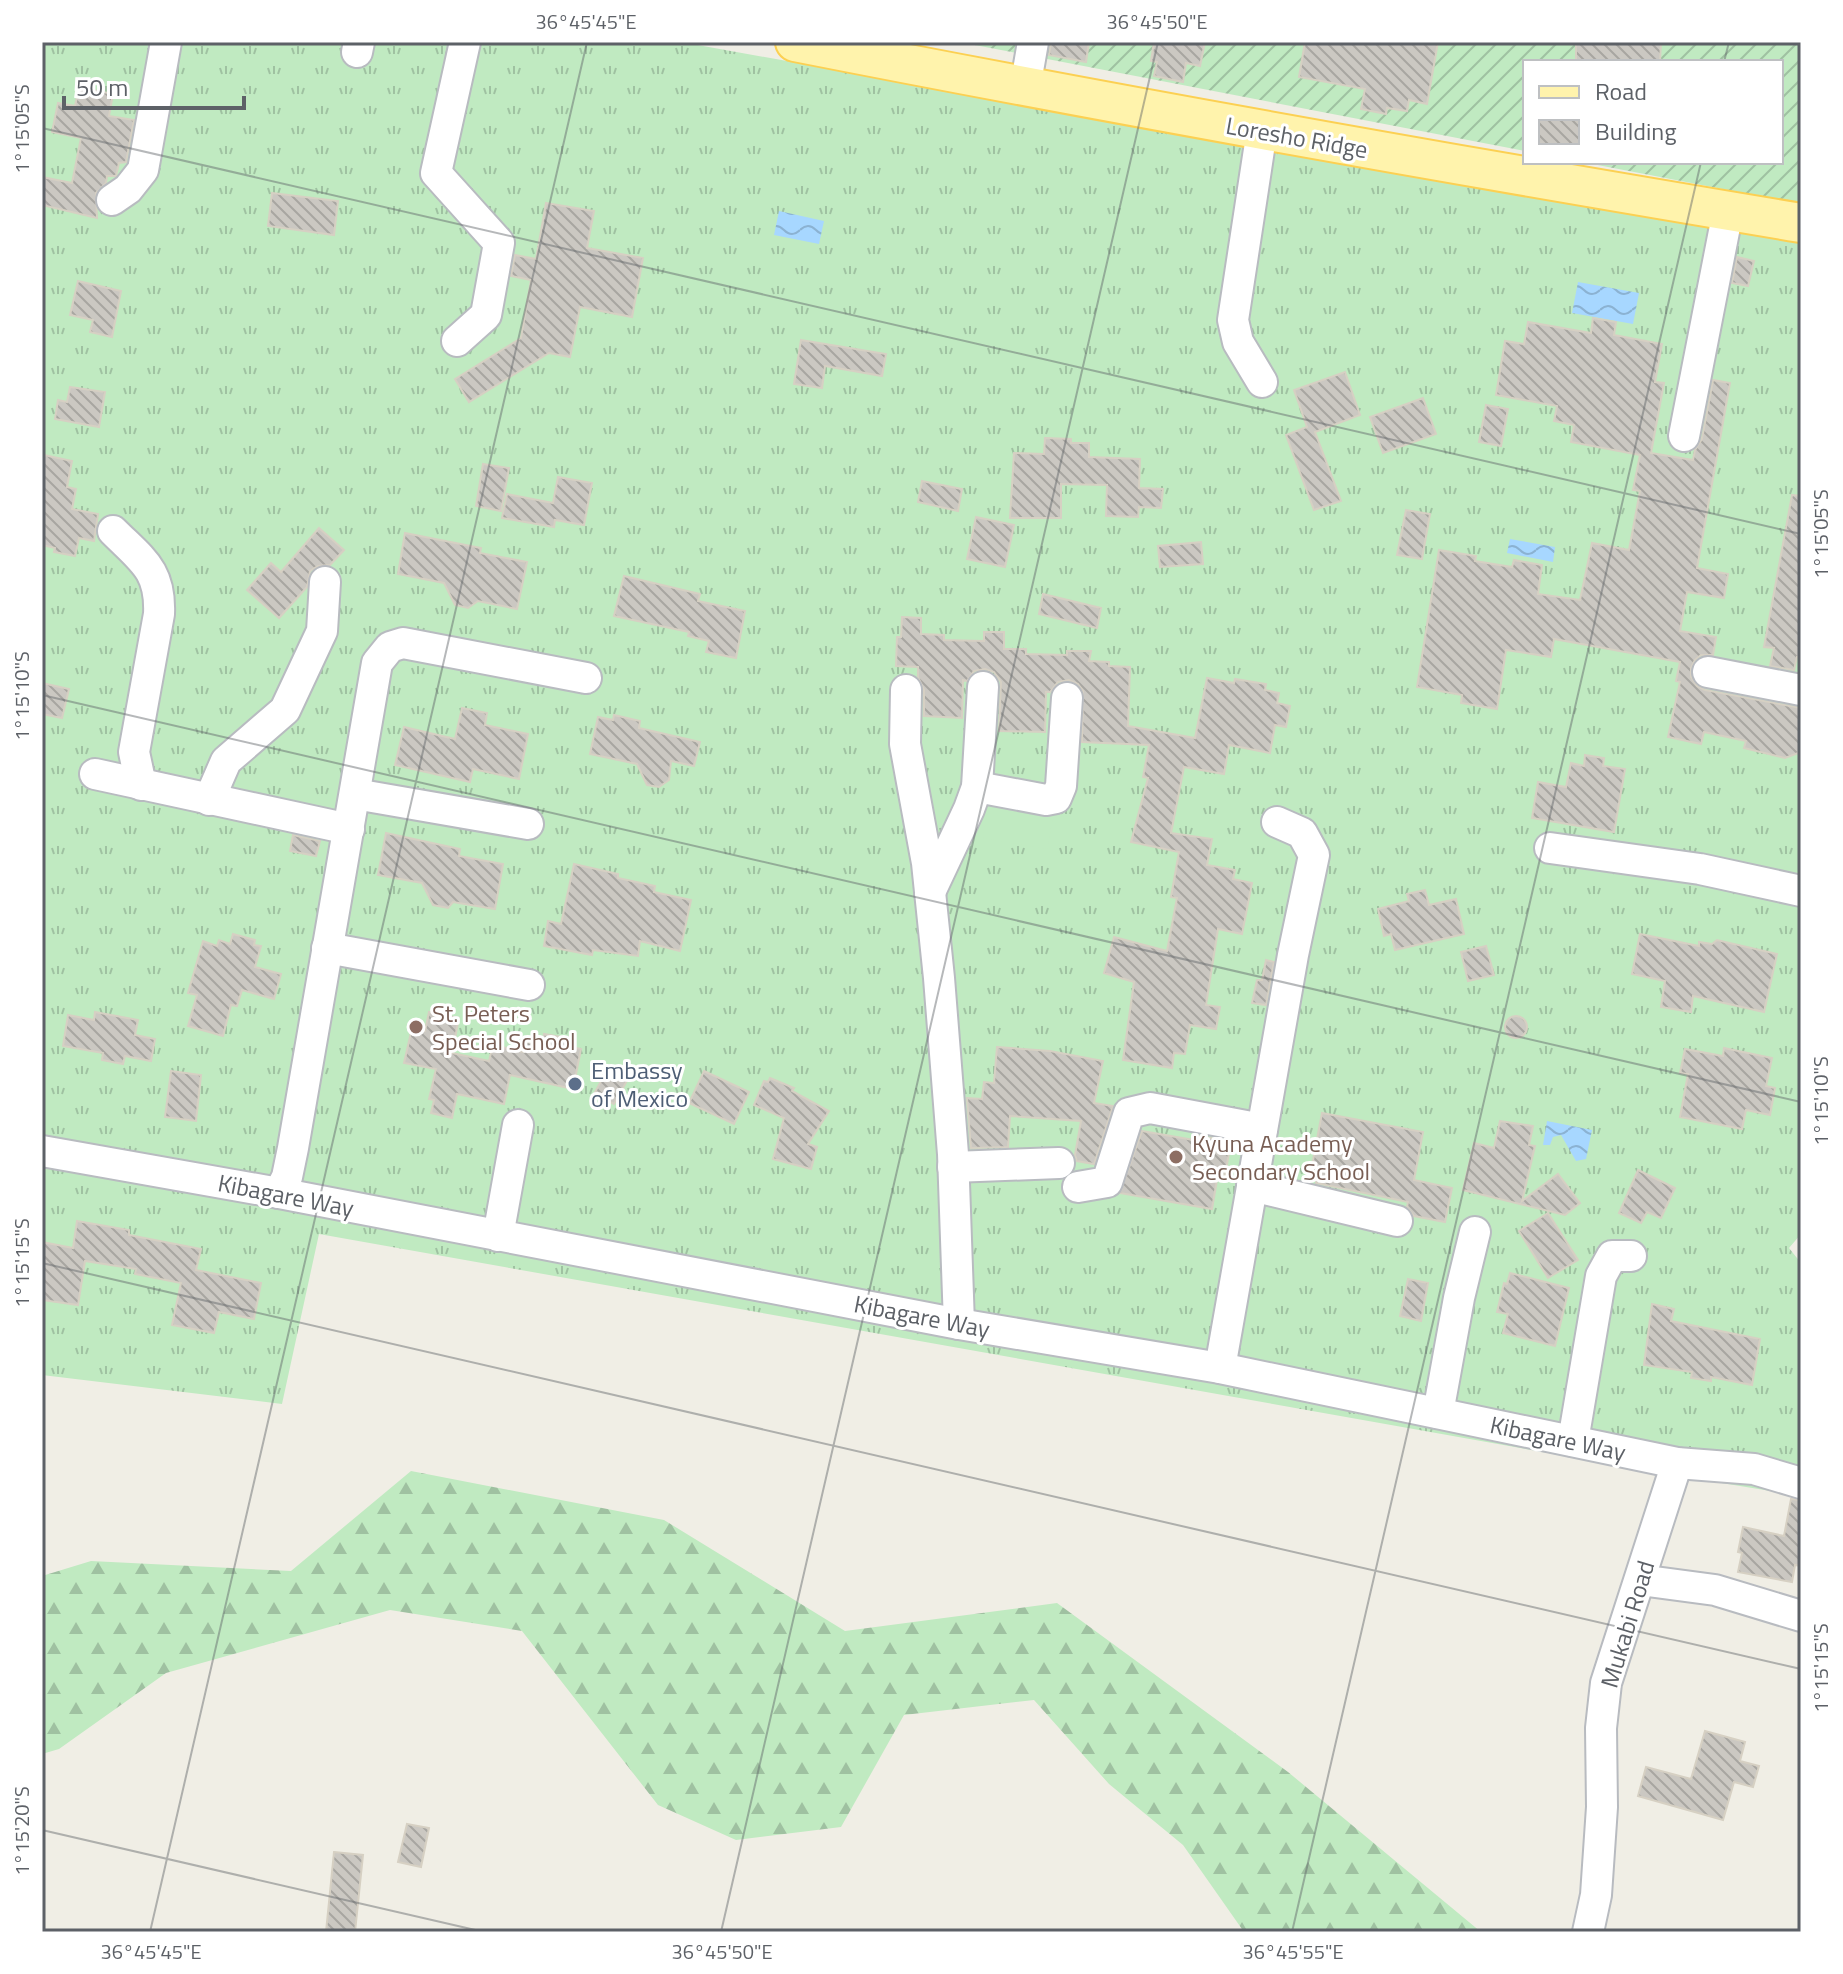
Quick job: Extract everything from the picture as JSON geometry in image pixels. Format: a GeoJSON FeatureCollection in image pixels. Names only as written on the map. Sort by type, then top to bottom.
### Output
{"type":"FeatureCollection","features":[{"type":"Feature","properties":{"kind":"main road","name":"Loresho Ridge"},"geometry":{"type":"LineString","coordinates":[[795,42],[1025,88],[1801,223]]}},
{"type":"Feature","properties":{"kind":"street"},"geometry":{"type":"LineString","coordinates":[[112,200],[128,189],[143,170],[166,42]]}},
{"type":"Feature","properties":{"kind":"street"},"geometry":{"type":"LineString","coordinates":[[457,341],[486,315],[499,243],[436,173],[465,42]]}},
{"type":"Feature","properties":{"kind":"street"},"geometry":{"type":"LineString","coordinates":[[1025,88],[1033,42]]}},
{"type":"Feature","properties":{"kind":"street"},"geometry":{"type":"LineString","coordinates":[[1262,130],[1233,320],[1238,342],[1262,382]]}},
{"type":"Feature","properties":{"kind":"street"},"geometry":{"type":"LineString","coordinates":[[1684,436],[1728,211]]}},
{"type":"Feature","properties":{"kind":"street"},"geometry":{"type":"LineString","coordinates":[[113,531],[145,563],[157,580],[160,594],[134,752],[141,785]]}},
{"type":"Feature","properties":{"kind":"street"},"geometry":{"type":"LineString","coordinates":[[209,800],[226,761],[285,710],[322,631],[325,582]]}},
{"type":"Feature","properties":{"kind":"street"},"geometry":{"type":"LineString","coordinates":[[279,1193],[287,1177],[293,1148],[377,663],[390,647],[403,643],[586,678]]}},
{"type":"Feature","properties":{"kind":"street"},"geometry":{"type":"LineString","coordinates":[[1708,672],[1801,690]]}},
{"type":"Feature","properties":{"kind":"street"},"geometry":{"type":"LineString","coordinates":[[930,892],[977,787],[983,687]]}},
{"type":"Feature","properties":{"kind":"street"},"geometry":{"type":"LineString","coordinates":[[906,690],[905,744],[930,892],[953,1167],[959,1324]]}},
{"type":"Feature","properties":{"kind":"street"},"geometry":{"type":"LineString","coordinates":[[977,787],[1046,800],[1056,798],[1061,786],[1067,698]]}},
{"type":"Feature","properties":{"kind":"street"},"geometry":{"type":"LineString","coordinates":[[95,774],[349,829]]}},
{"type":"Feature","properties":{"kind":"street"},"geometry":{"type":"LineString","coordinates":[[355,794],[528,824]]}},
{"type":"Feature","properties":{"kind":"street"},"geometry":{"type":"LineString","coordinates":[[1220,1368],[1293,955],[1314,855],[1302,833],[1277,822]]}},
{"type":"Feature","properties":{"kind":"street"},"geometry":{"type":"LineString","coordinates":[[1550,848],[1700,869],[1801,891]]}},
{"type":"Feature","properties":{"kind":"street"},"geometry":{"type":"LineString","coordinates":[[327,948],[529,985]]}},
{"type":"Feature","properties":{"kind":"street"},"geometry":{"type":"LineString","coordinates":[[1078,1187],[1107,1182],[1129,1113],[1150,1108],[1262,1129]]}},
{"type":"Feature","properties":{"kind":"street"},"geometry":{"type":"LineString","coordinates":[[498,1236],[518,1125]]}},
{"type":"Feature","properties":{"kind":"street","name":"Kibagare Way"},"geometry":{"type":"LineString","coordinates":[[42,1152],[279,1193],[959,1324],[1220,1368],[1677,1463],[1754,1469],[1801,1483]]}},
{"type":"Feature","properties":{"kind":"street"},"geometry":{"type":"LineString","coordinates":[[953,1167],[1059,1163]]}},
{"type":"Feature","properties":{"kind":"street"},"geometry":{"type":"LineString","coordinates":[[1252,1186],[1397,1221]]}},
{"type":"Feature","properties":{"kind":"street"},"geometry":{"type":"LineString","coordinates":[[1438,1413],[1459,1298],[1475,1232]]}},
{"type":"Feature","properties":{"kind":"street"},"geometry":{"type":"LineString","coordinates":[[1573,1441],[1601,1276],[1612,1256],[1631,1256]]}},
{"type":"Feature","properties":{"kind":"street","name":"Mukabi Road"},"geometry":{"type":"LineString","coordinates":[[1588,1932],[1596,1895],[1602,1807],[1601,1728],[1606,1683],[1677,1463]]}},
{"type":"Feature","properties":{"kind":"street"},"geometry":{"type":"LineString","coordinates":[[1640,1580],[1715,1590],[1801,1616]]}},
{"type":"Feature","properties":{"kind":"green space"},"geometry":{"type":"Polygon","coordinates":[[[42,42],[681,42],[1801,243],[1801,1234],[1789,1248],[1801,1263],[1801,1496],[319,1234],[282,1404],[42,1375],[42,42]]]}},
{"type":"Feature","properties":{"kind":"green space"},"geometry":{"type":"Polygon","coordinates":[[[959,42],[1801,42],[1801,204],[1592,164],[1783,164],[1783,60],[1523,60],[1523,151],[959,42]]]}},
{"type":"Feature","properties":{"kind":"green space"},"geometry":{"type":"Polygon","coordinates":[[[990,795],[1055,807],[1047,849],[983,838],[990,795]]]}},
{"type":"Feature","properties":{"kind":"green space"},"geometry":{"type":"Polygon","coordinates":[[[411,1471],[664,1520],[845,1631],[1057,1603],[1288,1772],[1481,1932],[1244,1932],[1183,1845],[1109,1784],[1034,1700],[904,1715],[841,1827],[736,1840],[658,1805],[522,1631],[390,1610],[166,1673],[59,1749],[42,1754],[42,1576],[91,1561],[291,1571],[411,1471]]]}},
{"type":"Feature","properties":{"kind":"water"},"geometry":{"type":"Polygon","coordinates":[[[779,211],[824,221],[819,244],[774,235],[779,211]]]}},
{"type":"Feature","properties":{"kind":"water"},"geometry":{"type":"Polygon","coordinates":[[[1578,282],[1639,293],[1633,324],[1572,313],[1578,282]]]}},
{"type":"Feature","properties":{"kind":"water"},"geometry":{"type":"Polygon","coordinates":[[[1510,539],[1555,547],[1553,562],[1507,553],[1510,539]]]}},
{"type":"Feature","properties":{"kind":"water"},"geometry":{"type":"Polygon","coordinates":[[[1547,1121],[1592,1130],[1586,1159],[1576,1161],[1561,1135],[1553,1137],[1550,1145],[1543,1145],[1547,1121]]]}},
{"type":"Feature","properties":{"kind":"building"},"geometry":{"type":"Polygon","coordinates":[[[1051,42],[1089,42],[1086,62],[1049,55],[1051,42]]]}},
{"type":"Feature","properties":{"kind":"building"},"geometry":{"type":"Polygon","coordinates":[[[1154,42],[1205,42],[1200,66],[1186,63],[1183,82],[1154,76],[1157,62],[1151,61],[1154,42]]]}},
{"type":"Feature","properties":{"kind":"building"},"geometry":{"type":"Polygon","coordinates":[[[1305,42],[1438,42],[1427,104],[1409,100],[1407,111],[1387,108],[1386,114],[1361,109],[1365,89],[1299,77],[1305,42]]]}},
{"type":"Feature","properties":{"kind":"building"},"geometry":{"type":"Polygon","coordinates":[[[1661,42],[1660,60],[1576,60],[1576,43],[1661,42]]]}},
{"type":"Feature","properties":{"kind":"building"},"geometry":{"type":"Polygon","coordinates":[[[79,87],[113,94],[109,116],[134,120],[126,162],[119,163],[116,176],[107,176],[106,183],[96,193],[97,218],[42,205],[42,177],[72,183],[81,138],[52,132],[58,103],[75,106],[79,87]]]}},
{"type":"Feature","properties":{"kind":"building"},"geometry":{"type":"Polygon","coordinates":[[[272,193],[338,201],[334,235],[268,226],[272,193]]]}},
{"type":"Feature","properties":{"kind":"building"},"geometry":{"type":"Polygon","coordinates":[[[546,203],[594,211],[587,248],[643,258],[632,317],[580,307],[570,357],[549,353],[469,402],[455,379],[521,338],[531,280],[511,276],[515,255],[536,259],[546,203]]]}},
{"type":"Feature","properties":{"kind":"building"},"geometry":{"type":"Polygon","coordinates":[[[1737,257],[1754,261],[1748,286],[1732,283],[1737,257]]]}},
{"type":"Feature","properties":{"kind":"building"},"geometry":{"type":"Polygon","coordinates":[[[78,281],[121,291],[112,337],[90,332],[93,320],[70,315],[78,281]]]}},
{"type":"Feature","properties":{"kind":"building"},"geometry":{"type":"Polygon","coordinates":[[[1593,318],[1616,322],[1614,335],[1662,344],[1655,382],[1664,383],[1651,453],[1693,460],[1702,439],[1713,380],[1730,383],[1697,568],[1728,574],[1724,598],[1687,592],[1680,631],[1716,637],[1713,655],[1701,655],[1691,668],[1691,677],[1697,686],[1801,708],[1801,752],[1785,758],[1744,748],[1746,741],[1704,732],[1701,744],[1668,737],[1680,682],[1676,681],[1680,662],[1554,639],[1551,657],[1506,650],[1497,709],[1461,703],[1462,695],[1417,687],[1439,550],[1476,556],[1475,561],[1512,567],[1514,560],[1542,565],[1538,594],[1580,600],[1592,543],[1629,550],[1640,491],[1633,490],[1640,455],[1571,442],[1574,425],[1554,421],[1557,406],[1496,395],[1505,341],[1524,344],[1528,322],[1591,333],[1593,318]]]}},
{"type":"Feature","properties":{"kind":"building"},"geometry":{"type":"Polygon","coordinates":[[[801,340],[886,354],[882,376],[825,366],[822,388],[794,384],[801,340]]]}},
{"type":"Feature","properties":{"kind":"building"},"geometry":{"type":"Polygon","coordinates":[[[1345,372],[1360,415],[1315,432],[1341,501],[1314,510],[1286,435],[1307,427],[1294,390],[1345,372]]]}},
{"type":"Feature","properties":{"kind":"building"},"geometry":{"type":"Polygon","coordinates":[[[70,387],[105,392],[99,427],[55,419],[58,400],[67,402],[70,387]]]}},
{"type":"Feature","properties":{"kind":"building"},"geometry":{"type":"Polygon","coordinates":[[[1423,398],[1436,434],[1383,453],[1370,417],[1423,398]]]}},
{"type":"Feature","properties":{"kind":"building"},"geometry":{"type":"Polygon","coordinates":[[[1486,405],[1508,409],[1501,446],[1479,442],[1486,405]]]}},
{"type":"Feature","properties":{"kind":"building"},"geometry":{"type":"Polygon","coordinates":[[[1045,438],[1089,443],[1089,457],[1140,459],[1139,488],[1163,489],[1161,508],[1139,507],[1138,517],[1106,516],[1107,485],[1061,484],[1061,518],[1010,518],[1014,453],[1044,454],[1045,438]]]}},
{"type":"Feature","properties":{"kind":"building"},"geometry":{"type":"Polygon","coordinates":[[[44,455],[72,461],[67,487],[76,489],[72,509],[98,514],[94,541],[79,538],[75,556],[54,552],[55,548],[42,545],[44,455]]]}},
{"type":"Feature","properties":{"kind":"building"},"geometry":{"type":"Polygon","coordinates":[[[483,464],[509,468],[501,511],[476,506],[483,464]]]}},
{"type":"Feature","properties":{"kind":"building"},"geometry":{"type":"Polygon","coordinates":[[[558,477],[592,483],[584,525],[555,520],[554,527],[502,518],[507,494],[553,503],[558,477]]]}},
{"type":"Feature","properties":{"kind":"building"},"geometry":{"type":"Polygon","coordinates":[[[922,481],[962,489],[958,511],[918,502],[922,481]]]}},
{"type":"Feature","properties":{"kind":"building"},"geometry":{"type":"Polygon","coordinates":[[[1792,495],[1801,496],[1801,658],[1797,657],[1794,670],[1770,666],[1774,648],[1764,647],[1792,495]]]}},
{"type":"Feature","properties":{"kind":"building"},"geometry":{"type":"Polygon","coordinates":[[[1406,510],[1430,514],[1422,559],[1397,555],[1406,510]]]}},
{"type":"Feature","properties":{"kind":"building"},"geometry":{"type":"Polygon","coordinates":[[[976,517],[1014,525],[1005,567],[967,559],[976,517]]]}},
{"type":"Feature","properties":{"kind":"building"},"geometry":{"type":"Polygon","coordinates":[[[319,528],[344,550],[330,565],[318,566],[310,571],[307,587],[279,618],[247,590],[271,563],[281,572],[319,528]]]}},
{"type":"Feature","properties":{"kind":"building"},"geometry":{"type":"Polygon","coordinates":[[[405,533],[481,548],[480,553],[527,562],[517,609],[478,601],[468,608],[455,605],[444,583],[398,574],[405,533]]]}},
{"type":"Feature","properties":{"kind":"building"},"geometry":{"type":"Polygon","coordinates":[[[1201,542],[1203,564],[1160,567],[1158,546],[1201,542]]]}},
{"type":"Feature","properties":{"kind":"building"},"geometry":{"type":"Polygon","coordinates":[[[624,576],[700,594],[698,601],[745,611],[736,658],[706,652],[709,641],[688,636],[689,632],[614,616],[624,576]]]}},
{"type":"Feature","properties":{"kind":"building"},"geometry":{"type":"Polygon","coordinates":[[[1043,594],[1101,608],[1097,628],[1039,614],[1043,594]]]}},
{"type":"Feature","properties":{"kind":"building"},"geometry":{"type":"Polygon","coordinates":[[[902,617],[921,618],[921,634],[944,635],[944,640],[984,641],[984,632],[1004,632],[1004,649],[1026,649],[1026,654],[1067,655],[1067,651],[1091,651],[1089,661],[1130,667],[1128,726],[1195,738],[1207,678],[1266,684],[1265,690],[1279,693],[1277,703],[1290,706],[1286,727],[1275,725],[1270,753],[1229,745],[1224,774],[1184,767],[1171,833],[1212,839],[1207,865],[1235,870],[1233,879],[1252,883],[1242,934],[1218,929],[1206,1005],[1220,1007],[1216,1029],[1190,1025],[1185,1054],[1174,1053],[1172,1068],[1123,1060],[1134,982],[1104,973],[1114,937],[1167,951],[1177,898],[1171,897],[1179,852],[1131,842],[1148,778],[1143,777],[1149,745],[1082,742],[1083,691],[1078,684],[1069,680],[1058,682],[1050,692],[1046,692],[1045,732],[999,731],[1001,682],[994,672],[985,669],[974,671],[967,681],[963,680],[962,718],[924,716],[924,690],[918,677],[918,667],[896,666],[897,637],[901,637],[902,617]]]}},
{"type":"Feature","properties":{"kind":"building"},"geometry":{"type":"Polygon","coordinates":[[[42,683],[69,689],[62,718],[42,714],[42,683]]]}},
{"type":"Feature","properties":{"kind":"building"},"geometry":{"type":"Polygon","coordinates":[[[462,708],[487,713],[485,725],[528,734],[519,779],[473,769],[470,782],[395,765],[404,727],[455,739],[462,708]]]}},
{"type":"Feature","properties":{"kind":"building"},"geometry":{"type":"Polygon","coordinates":[[[614,715],[640,721],[639,728],[700,742],[694,766],[671,761],[669,780],[659,787],[647,785],[637,764],[590,754],[598,717],[613,720],[614,715]]]}},
{"type":"Feature","properties":{"kind":"building"},"geometry":{"type":"Polygon","coordinates":[[[1585,755],[1604,758],[1603,766],[1625,769],[1614,832],[1532,818],[1538,782],[1566,787],[1571,763],[1584,766],[1585,755]]]}},
{"type":"Feature","properties":{"kind":"building"},"geometry":{"type":"Polygon","coordinates":[[[386,833],[460,849],[459,856],[503,864],[495,909],[453,902],[448,908],[433,905],[422,883],[378,875],[386,833]]]}},
{"type":"Feature","properties":{"kind":"building"},"geometry":{"type":"Polygon","coordinates":[[[293,835],[320,841],[316,856],[290,851],[293,835]]]}},
{"type":"Feature","properties":{"kind":"building"},"geometry":{"type":"Polygon","coordinates":[[[574,864],[618,874],[618,878],[655,886],[654,892],[691,900],[680,951],[640,941],[638,956],[593,950],[592,955],[544,946],[548,921],[561,924],[574,864]]]}},
{"type":"Feature","properties":{"kind":"building"},"geometry":{"type":"Polygon","coordinates":[[[1425,890],[1429,905],[1456,899],[1464,934],[1395,950],[1391,934],[1384,936],[1378,909],[1409,901],[1407,894],[1425,890]]]}},
{"type":"Feature","properties":{"kind":"building"},"geometry":{"type":"Polygon","coordinates":[[[233,934],[255,940],[254,945],[261,946],[255,967],[281,974],[274,999],[242,990],[237,1006],[231,1005],[223,1036],[188,1026],[197,995],[188,993],[203,941],[217,946],[219,940],[230,944],[233,934]]]}},
{"type":"Feature","properties":{"kind":"building"},"geometry":{"type":"Polygon","coordinates":[[[1640,934],[1699,946],[1699,942],[1712,944],[1717,940],[1777,954],[1764,1012],[1693,996],[1691,1012],[1661,1007],[1665,981],[1632,974],[1640,934]]]}},
{"type":"Feature","properties":{"kind":"building"},"geometry":{"type":"Polygon","coordinates":[[[1486,946],[1494,975],[1468,981],[1461,952],[1486,946]]]}},
{"type":"Feature","properties":{"kind":"building"},"geometry":{"type":"Polygon","coordinates":[[[1266,960],[1274,962],[1266,1005],[1252,1003],[1257,980],[1262,980],[1266,960]]]}},
{"type":"Feature","properties":{"kind":"building"},"geometry":{"type":"Polygon","coordinates":[[[95,1012],[138,1020],[135,1035],[155,1039],[151,1061],[125,1056],[123,1064],[102,1060],[103,1053],[63,1046],[68,1015],[94,1020],[95,1012]]]}},
{"type":"Feature","properties":{"kind":"building"},"geometry":{"type":"Polygon","coordinates":[[[429,1012],[459,1018],[452,1053],[489,1061],[493,1045],[524,1052],[526,1042],[542,1044],[544,1034],[567,1038],[566,1046],[581,1049],[573,1089],[510,1075],[504,1104],[457,1094],[452,1118],[431,1113],[434,1100],[429,1099],[436,1069],[404,1063],[412,1028],[425,1031],[429,1012]]]}},
{"type":"Feature","properties":{"kind":"building"},"geometry":{"type":"Polygon","coordinates":[[[1516,1016],[1524,1019],[1527,1027],[1524,1035],[1516,1038],[1508,1035],[1505,1027],[1508,1019],[1516,1016]]]}},
{"type":"Feature","properties":{"kind":"building"},"geometry":{"type":"Polygon","coordinates":[[[997,1047],[1050,1051],[1103,1061],[1094,1103],[1113,1106],[1094,1164],[1077,1161],[1075,1155],[1081,1121],[1010,1116],[1008,1147],[971,1148],[967,1098],[982,1099],[984,1082],[994,1083],[997,1047]]]}},
{"type":"Feature","properties":{"kind":"building"},"geometry":{"type":"Polygon","coordinates":[[[1724,1048],[1772,1058],[1766,1086],[1775,1088],[1770,1115],[1746,1110],[1742,1129],[1680,1117],[1688,1074],[1680,1073],[1685,1049],[1723,1056],[1724,1048]]]}},
{"type":"Feature","properties":{"kind":"building"},"geometry":{"type":"Polygon","coordinates":[[[609,1066],[629,1077],[614,1104],[594,1094],[609,1066]]]}},
{"type":"Feature","properties":{"kind":"building"},"geometry":{"type":"Polygon","coordinates":[[[171,1071],[201,1075],[196,1121],[165,1117],[171,1071]]]}},
{"type":"Feature","properties":{"kind":"building"},"geometry":{"type":"Polygon","coordinates":[[[704,1071],[749,1092],[734,1124],[689,1103],[704,1071]]]}},
{"type":"Feature","properties":{"kind":"building"},"geometry":{"type":"Polygon","coordinates":[[[770,1078],[794,1088],[792,1091],[829,1111],[808,1144],[817,1147],[811,1169],[773,1159],[784,1118],[754,1105],[764,1081],[768,1082],[770,1078]]]}},
{"type":"Feature","properties":{"kind":"building"},"geometry":{"type":"Polygon","coordinates":[[[1322,1113],[1423,1132],[1414,1180],[1452,1188],[1445,1222],[1414,1216],[1407,1207],[1408,1202],[1316,1183],[1318,1172],[1311,1171],[1322,1113]]]}},
{"type":"Feature","properties":{"kind":"building"},"geometry":{"type":"Polygon","coordinates":[[[1500,1121],[1533,1126],[1529,1145],[1535,1146],[1522,1201],[1558,1174],[1580,1203],[1565,1215],[1463,1190],[1474,1143],[1494,1148],[1500,1121]]]}},
{"type":"Feature","properties":{"kind":"building","name":"Kyuna Academy Secondary School"},"geometry":{"type":"Polygon","coordinates":[[[1142,1131],[1194,1140],[1195,1135],[1231,1142],[1225,1175],[1218,1174],[1212,1209],[1120,1193],[1142,1131]]]}},
{"type":"Feature","properties":{"kind":"building"},"geometry":{"type":"Polygon","coordinates":[[[1638,1170],[1675,1188],[1661,1218],[1647,1212],[1641,1223],[1619,1213],[1638,1170]]]}},
{"type":"Feature","properties":{"kind":"building"},"geometry":{"type":"Polygon","coordinates":[[[1548,1213],[1578,1260],[1548,1278],[1519,1231],[1548,1213]]]}},
{"type":"Feature","properties":{"kind":"building"},"geometry":{"type":"Polygon","coordinates":[[[77,1221],[129,1230],[129,1235],[201,1249],[196,1270],[261,1283],[254,1319],[219,1312],[214,1333],[172,1325],[181,1283],[135,1274],[136,1269],[85,1261],[78,1305],[42,1300],[42,1242],[73,1248],[77,1221]]]}},
{"type":"Feature","properties":{"kind":"building"},"geometry":{"type":"Polygon","coordinates":[[[1510,1273],[1569,1288],[1555,1346],[1503,1333],[1508,1314],[1497,1312],[1504,1283],[1507,1284],[1510,1273]]]}},
{"type":"Feature","properties":{"kind":"building"},"geometry":{"type":"Polygon","coordinates":[[[1408,1279],[1428,1283],[1421,1321],[1400,1316],[1408,1279]]]}},
{"type":"Feature","properties":{"kind":"building"},"geometry":{"type":"Polygon","coordinates":[[[1652,1304],[1674,1309],[1671,1321],[1760,1339],[1752,1385],[1711,1377],[1711,1381],[1691,1378],[1692,1372],[1644,1365],[1652,1304]]]}},
{"type":"Feature","properties":{"kind":"building"},"geometry":{"type":"Polygon","coordinates":[[[1791,1499],[1801,1500],[1801,1566],[1795,1565],[1792,1582],[1738,1572],[1743,1527],[1784,1536],[1791,1499]]]}},
{"type":"Feature","properties":{"kind":"building"},"geometry":{"type":"Polygon","coordinates":[[[1705,1731],[1745,1742],[1740,1761],[1759,1766],[1753,1787],[1734,1782],[1723,1820],[1638,1796],[1646,1767],[1691,1779],[1705,1731]]]}},
{"type":"Feature","properties":{"kind":"building"},"geometry":{"type":"Polygon","coordinates":[[[407,1824],[429,1828],[421,1867],[398,1862],[407,1824]]]}},
{"type":"Feature","properties":{"kind":"building"},"geometry":{"type":"Polygon","coordinates":[[[334,1852],[363,1855],[355,1932],[326,1932],[334,1852]]]}},
{"type":"Feature","properties":{"kind":"place","name":"St. Peters Special School"},"geometry":{"type":"Point","coordinates":[416,1027]}},
{"type":"Feature","properties":{"kind":"place","name":"Embassy of Mexico"},"geometry":{"type":"Point","coordinates":[575,1084]}},
{"type":"Feature","properties":{"kind":"place","name":"Kyuna Academy Secondary School"},"geometry":{"type":"Point","coordinates":[1176,1157]}}]}
